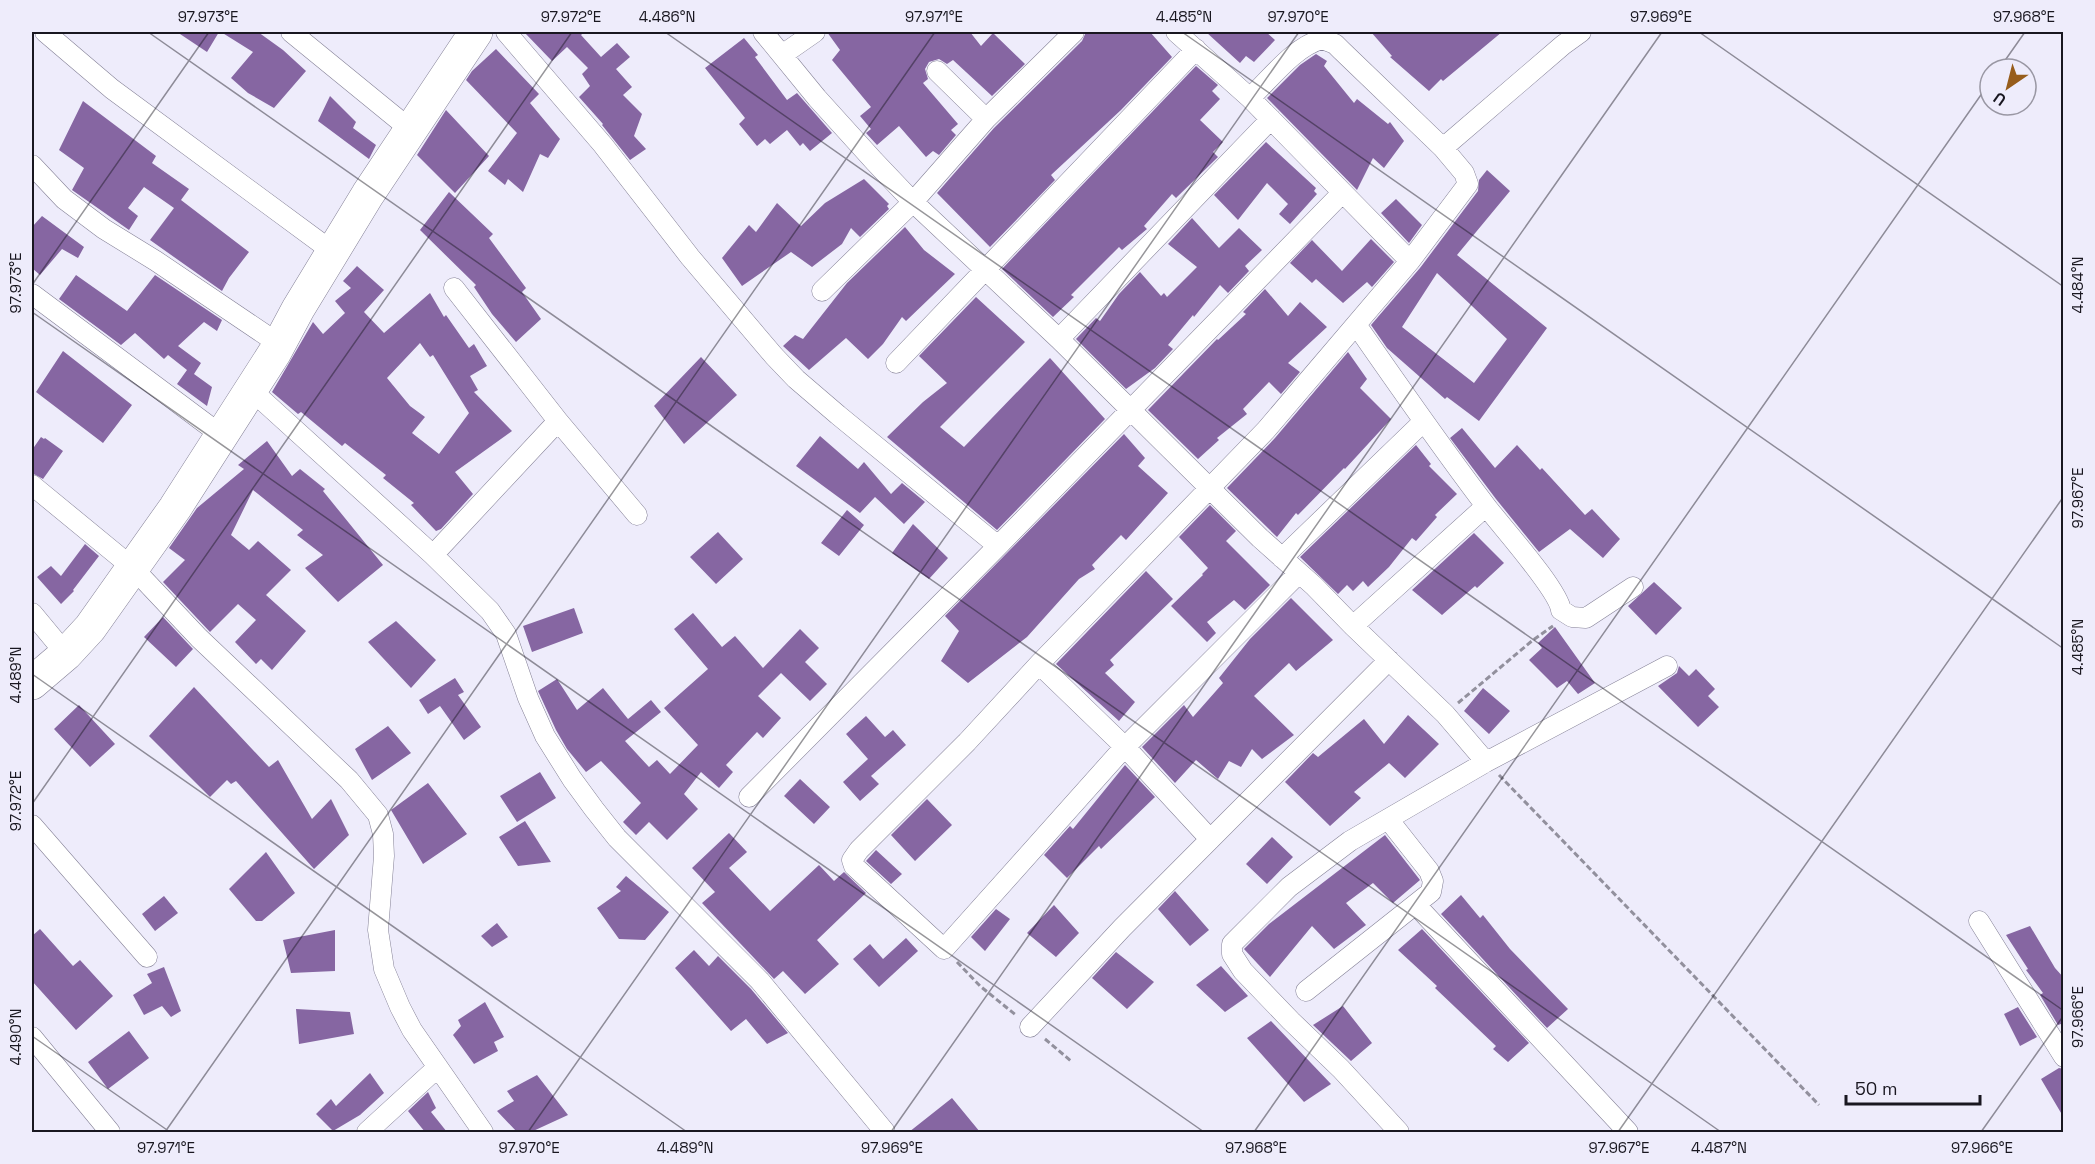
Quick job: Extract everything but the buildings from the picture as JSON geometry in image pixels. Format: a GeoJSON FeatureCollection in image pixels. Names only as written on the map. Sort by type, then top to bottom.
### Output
{"type":"FeatureCollection","features":[{"type":"Feature","properties":{"kind":"highway"},"geometry":{"type":"LineString","coordinates":[[32,683],[66,654],[90,628],[175,508],[279,345],[298,309],[368,194],[476,32]]}},
{"type":"Feature","properties":{"kind":"street"},"geometry":{"type":"LineString","coordinates":[[45,32],[112,89],[333,252]]}},
{"type":"Feature","properties":{"kind":"street"},"geometry":{"type":"LineString","coordinates":[[291,32],[411,130]]}},
{"type":"Feature","properties":{"kind":"street"},"geometry":{"type":"LineString","coordinates":[[506,32],[603,145],[690,257],[796,379],[998,546]]}},
{"type":"Feature","properties":{"kind":"street"},"geometry":{"type":"LineString","coordinates":[[764,32],[844,128],[913,202],[1059,339],[1129,410],[1445,714],[1486,762]]}},
{"type":"Feature","properties":{"kind":"street"},"geometry":{"type":"LineString","coordinates":[[782,55],[815,32]]}},
{"type":"Feature","properties":{"kind":"street"},"geometry":{"type":"LineString","coordinates":[[822,291],[913,202],[986,119],[1074,32]]}},
{"type":"Feature","properties":{"kind":"street"},"geometry":{"type":"LineString","coordinates":[[1176,32],[1250,99],[1410,261]]}},
{"type":"Feature","properties":{"kind":"street"},"geometry":{"type":"LineString","coordinates":[[1443,148],[1581,32]]}},
{"type":"Feature","properties":{"kind":"street"},"geometry":{"type":"LineString","coordinates":[[1250,99],[1288,61],[1309,45],[1323,39],[1335,44],[1443,148],[1464,173],[1468,184],[1357,326],[1266,430],[967,742],[896,812],[852,860],[854,866],[862,876],[944,949],[1125,747],[1299,573]]}},
{"type":"Feature","properties":{"kind":"street"},"geometry":{"type":"LineString","coordinates":[[896,363],[1197,49]]}},
{"type":"Feature","properties":{"kind":"street"},"geometry":{"type":"LineString","coordinates":[[937,71],[986,119]]}},
{"type":"Feature","properties":{"kind":"street"},"geometry":{"type":"LineString","coordinates":[[1059,339],[1270,119]]}},
{"type":"Feature","properties":{"kind":"street"},"geometry":{"type":"LineString","coordinates":[[32,165],[64,199],[104,229],[156,261],[279,345]]}},
{"type":"Feature","properties":{"kind":"street"},"geometry":{"type":"LineString","coordinates":[[749,797],[998,546],[1342,193]]}},
{"type":"Feature","properties":{"kind":"street"},"geometry":{"type":"LineString","coordinates":[[454,288],[558,420],[637,515]]}},
{"type":"Feature","properties":{"kind":"street"},"geometry":{"type":"LineString","coordinates":[[32,294],[221,435]]}},
{"type":"Feature","properties":{"kind":"street"},"geometry":{"type":"LineString","coordinates":[[1357,326],[1423,422],[1548,584],[1558,599],[1561,609],[1572,617],[1586,618],[1633,587]]}},
{"type":"Feature","properties":{"kind":"street"},"geometry":{"type":"LineString","coordinates":[[250,389],[486,606],[506,634],[528,698],[545,736],[572,779],[606,824],[617,838],[760,981],[885,1132]]}},
{"type":"Feature","properties":{"kind":"street"},"geometry":{"type":"LineString","coordinates":[[433,555],[558,420]]}},
{"type":"Feature","properties":{"kind":"street"},"geometry":{"type":"LineString","coordinates":[[1282,558],[1423,422]]}},
{"type":"Feature","properties":{"kind":"street"},"geometry":{"type":"LineString","coordinates":[[32,485],[133,568],[199,638],[349,780],[378,815],[383,834],[384,856],[378,930],[384,969],[412,1030],[483,1132]]}},
{"type":"Feature","properties":{"kind":"street"},"geometry":{"type":"LineString","coordinates":[[1353,626],[1486,506]]}},
{"type":"Feature","properties":{"kind":"street"},"geometry":{"type":"LineString","coordinates":[[32,613],[66,654]]}},
{"type":"Feature","properties":{"kind":"street"},"geometry":{"type":"LineString","coordinates":[[1030,1027],[1210,838],[1389,660]]}},
{"type":"Feature","properties":{"kind":"street"},"geometry":{"type":"LineString","coordinates":[[1040,664],[1125,747],[1210,838]]}},
{"type":"Feature","properties":{"kind":"street"},"geometry":{"type":"LineString","coordinates":[[1399,1132],[1341,1069],[1291,1022],[1243,971],[1231,950],[1234,940],[1289,887],[1350,841],[1486,762],[1667,666]]}},
{"type":"Feature","properties":{"kind":"street"},"geometry":{"type":"LineString","coordinates":[[1306,990],[1431,892],[1433,887],[1431,876],[1388,819]]}},
{"type":"Feature","properties":{"kind":"street"},"geometry":{"type":"LineString","coordinates":[[32,825],[147,957]]}},
{"type":"Feature","properties":{"kind":"street"},"geometry":{"type":"LineString","coordinates":[[1416,905],[1628,1132]]}},
{"type":"Feature","properties":{"kind":"street"},"geometry":{"type":"LineString","coordinates":[[1979,921],[2064,1057]]}},
{"type":"Feature","properties":{"kind":"street"},"geometry":{"type":"LineString","coordinates":[[32,1037],[110,1132]]}},
{"type":"Feature","properties":{"kind":"street"},"geometry":{"type":"LineString","coordinates":[[367,1132],[438,1067]]}},
{"type":"Feature","properties":{"kind":"path"},"geometry":{"type":"LineString","coordinates":[[1445,714],[1554,625],[1561,609]]}},
{"type":"Feature","properties":{"kind":"path"},"geometry":{"type":"LineString","coordinates":[[1486,762],[1819,1105]]}},
{"type":"Feature","properties":{"kind":"path"},"geometry":{"type":"LineString","coordinates":[[944,949],[980,986],[1071,1061]]}}]}
